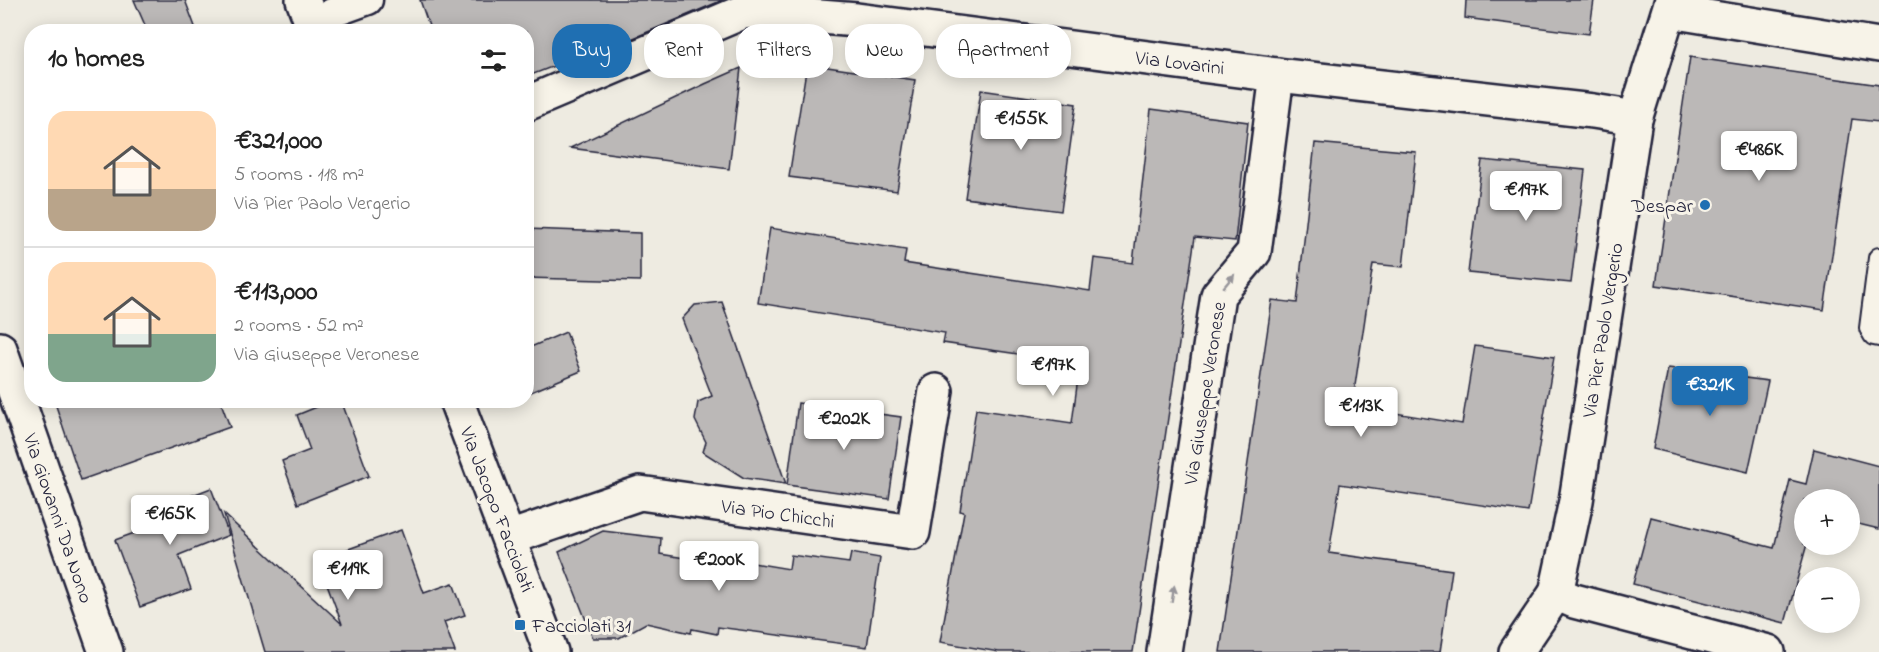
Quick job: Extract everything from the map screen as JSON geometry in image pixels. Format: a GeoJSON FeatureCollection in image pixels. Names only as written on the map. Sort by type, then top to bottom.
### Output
{"type":"FeatureCollection","features":[{"type":"Feature","properties":{"kind":"street"},"geometry":{"type":"LineString","coordinates":[[303,0],[323,22],[368,0]]}},
{"type":"Feature","properties":{"kind":"street"},"geometry":{"type":"LineString","coordinates":[[1671,5],[1879,45]]}},
{"type":"Feature","properties":{"kind":"street","name":"Via Pier Paolo Vergerio"},"geometry":{"type":"LineString","coordinates":[[1516,652],[1556,593],[1576,501],[1635,119],[1671,5]]}},
{"type":"Feature","properties":{"kind":"street","name":"Via Lovarini"},"geometry":{"type":"LineString","coordinates":[[534,101],[745,11],[846,8],[1277,75],[1593,111],[1635,119]]}},
{"type":"Feature","properties":{"kind":"street","name":"Via Giuseppe Veronese"},"geometry":{"type":"LineString","coordinates":[[1164,652],[1218,295],[1254,252],[1277,75]]}},
{"type":"Feature","properties":{"kind":"street","name":"Via Giovanni Da Nono"},"geometry":{"type":"LineString","coordinates":[[0,349],[106,652]]}},
{"type":"Feature","properties":{"kind":"street","name":"Via Pio Chicchi"},"geometry":{"type":"LineString","coordinates":[[509,538],[640,493],[913,532],[936,391]]}},
{"type":"Feature","properties":{"kind":"street","name":"Via Jacopo Facciolati"},"geometry":{"type":"LineString","coordinates":[[459,408],[552,652]]}},
{"type":"Feature","properties":{"kind":"street"},"geometry":{"type":"LineString","coordinates":[[1556,593],[1574,601],[1768,652]]}},
{"type":"Feature","properties":{"kind":"lane"},"geometry":{"type":"LineString","coordinates":[[1879,258],[1870,328],[1874,335],[1879,336]]}},
{"type":"Feature","properties":{"kind":"building"},"geometry":{"type":"Polygon","coordinates":[[[134,0],[185,0],[194,24],[144,24],[134,0]]]}},
{"type":"Feature","properties":{"kind":"building"},"geometry":{"type":"Polygon","coordinates":[[[420,0],[723,0],[667,24],[644,24],[644,34],[632,39],[632,24],[552,24],[552,67],[534,74],[534,24],[428,24],[420,0]]]}},
{"type":"Feature","properties":{"kind":"building"},"geometry":{"type":"Polygon","coordinates":[[[1466,0],[1594,0],[1589,34],[1465,18],[1466,0]]]}},
{"type":"Feature","properties":{"kind":"building"},"geometry":{"type":"Polygon","coordinates":[[[1690,57],[1879,85],[1879,122],[1852,119],[1824,310],[1656,285],[1690,57]]]}},
{"type":"Feature","properties":{"kind":"building"},"geometry":{"type":"Polygon","coordinates":[[[833,68],[845,70],[845,78],[915,80],[897,191],[789,177],[805,78],[833,78],[833,68]]]}},
{"type":"Feature","properties":{"kind":"building"},"geometry":{"type":"Polygon","coordinates":[[[736,70],[736,78],[740,78],[729,169],[570,148],[705,84],[724,78],[724,76],[736,70]]]}},
{"type":"Feature","properties":{"kind":"building"},"geometry":{"type":"Polygon","coordinates":[[[981,90],[1076,104],[1061,211],[965,198],[981,90]]]}},
{"type":"Feature","properties":{"kind":"building"},"geometry":{"type":"Polygon","coordinates":[[[1151,109],[1248,122],[1235,241],[1195,237],[1133,652],[999,652],[940,642],[964,512],[960,511],[976,409],[1072,423],[1080,363],[943,343],[945,333],[758,303],[770,228],[906,250],[904,263],[1090,291],[1094,258],[1133,263],[1151,109]]]}},
{"type":"Feature","properties":{"kind":"building"},"geometry":{"type":"Polygon","coordinates":[[[1315,143],[1416,152],[1403,267],[1373,264],[1352,406],[1462,424],[1475,346],[1554,357],[1528,512],[1340,484],[1329,553],[1452,570],[1440,652],[1220,652],[1272,300],[1297,303],[1315,143]]]}},
{"type":"Feature","properties":{"kind":"building"},"geometry":{"type":"Polygon","coordinates":[[[1482,160],[1585,170],[1571,283],[1468,273],[1482,160]]]}},
{"type":"Feature","properties":{"kind":"building"},"geometry":{"type":"Polygon","coordinates":[[[534,229],[640,233],[640,281],[534,278],[534,229]]]}},
{"type":"Feature","properties":{"kind":"building"},"geometry":{"type":"Polygon","coordinates":[[[722,302],[786,484],[744,478],[703,452],[706,442],[695,420],[698,402],[712,396],[682,319],[695,305],[722,302]]]}},
{"type":"Feature","properties":{"kind":"building"},"geometry":{"type":"Polygon","coordinates":[[[566,332],[581,371],[534,391],[534,346],[566,332]]]}},
{"type":"Feature","properties":{"kind":"building"},"geometry":{"type":"Polygon","coordinates":[[[1668,368],[1768,381],[1748,472],[1653,449],[1668,368]]]}},
{"type":"Feature","properties":{"kind":"building"},"geometry":{"type":"Polygon","coordinates":[[[798,403],[901,417],[889,499],[787,485],[798,403]]]}},
{"type":"Feature","properties":{"kind":"building"},"geometry":{"type":"Polygon","coordinates":[[[57,408],[223,408],[230,427],[81,480],[57,408]]]}},
{"type":"Feature","properties":{"kind":"building"},"geometry":{"type":"Polygon","coordinates":[[[314,408],[344,408],[369,476],[298,504],[282,461],[310,450],[297,415],[314,408]]]}},
{"type":"Feature","properties":{"kind":"building"},"geometry":{"type":"Polygon","coordinates":[[[1814,449],[1879,466],[1879,529],[1860,524],[1860,489],[1794,489],[1794,555],[1804,555],[1801,567],[1794,567],[1794,591],[1785,623],[1633,584],[1651,517],[1774,548],[1790,480],[1806,484],[1814,449]]]}},
{"type":"Feature","properties":{"kind":"building"},"geometry":{"type":"Polygon","coordinates":[[[211,488],[229,535],[179,555],[191,589],[140,607],[115,540],[151,527],[146,513],[211,488]]]}},
{"type":"Feature","properties":{"kind":"building"},"geometry":{"type":"Polygon","coordinates":[[[224,514],[342,624],[318,560],[401,530],[424,593],[453,583],[465,615],[444,622],[455,652],[265,652],[224,514]]]}},
{"type":"Feature","properties":{"kind":"building"},"geometry":{"type":"Polygon","coordinates":[[[603,531],[661,538],[660,554],[710,562],[711,556],[789,569],[791,555],[849,563],[851,553],[880,558],[867,647],[718,627],[717,634],[692,629],[691,633],[646,623],[619,638],[593,638],[559,552],[603,531]]]}},
{"type":"Feature","properties":{"kind":"place","name":"Despar"},"geometry":{"type":"Point","coordinates":[1705,205]}},
{"type":"Feature","properties":{"kind":"place","name":"Facciolati 31"},"geometry":{"type":"Point","coordinates":[520,625]}}]}
